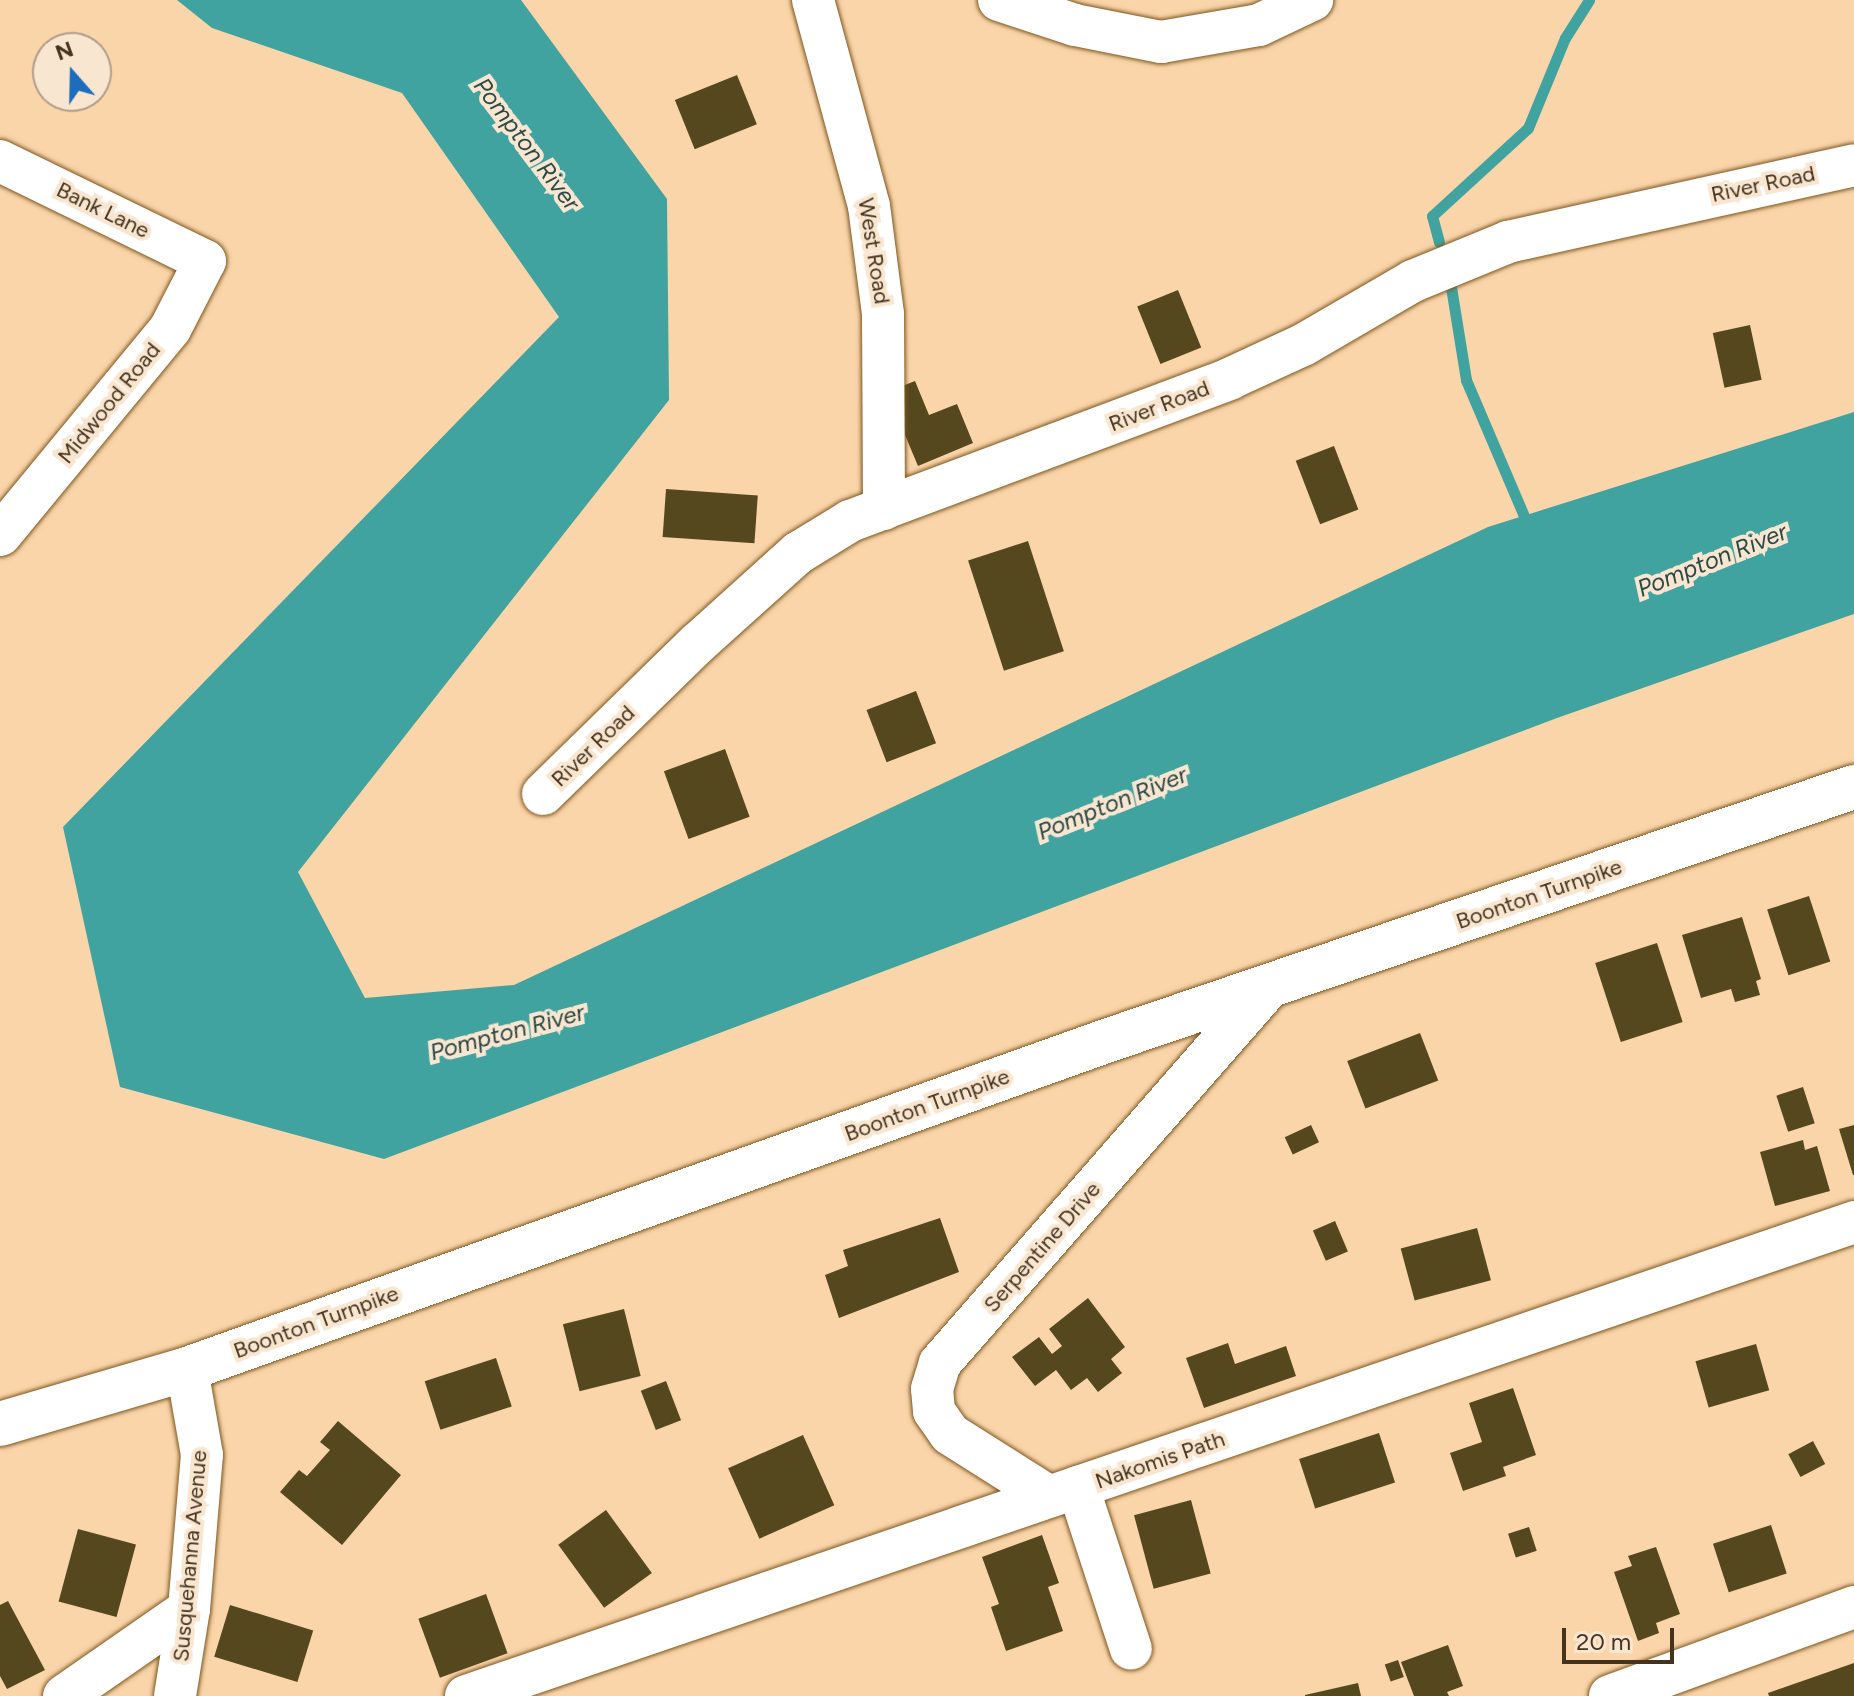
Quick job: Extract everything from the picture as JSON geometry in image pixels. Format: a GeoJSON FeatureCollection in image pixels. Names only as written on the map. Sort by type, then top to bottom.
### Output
{"type":"FeatureCollection","features":[{"type":"Feature","properties":{"kind":"main road","name":"Boonton Turnpike"},"geometry":{"type":"LineString","coordinates":[[0,1424],[187,1369],[1271,985],[1854,787]]}},
{"type":"Feature","properties":{"kind":"street","name":"West Road"},"geometry":{"type":"LineString","coordinates":[[813,0],[869,206],[883,314],[884,509]]}},
{"type":"Feature","properties":{"kind":"street"},"geometry":{"type":"LineString","coordinates":[[999,0],[1075,25],[1161,42],[1259,25],[1312,0]]}},
{"type":"Feature","properties":{"kind":"street","name":"Bank Lane"},"geometry":{"type":"LineString","coordinates":[[0,161],[205,261]]}},
{"type":"Feature","properties":{"kind":"street","name":"River Road"},"geometry":{"type":"LineString","coordinates":[[543,794],[698,643],[798,553],[850,521],[1229,379],[1303,345],[1413,281],[1508,242],[1854,165]]}},
{"type":"Feature","properties":{"kind":"street","name":"Midwood Road"},"geometry":{"type":"LineString","coordinates":[[0,535],[170,329],[205,261]]}},
{"type":"Feature","properties":{"kind":"street","name":"Serpentine Drive"},"geometry":{"type":"LineString","coordinates":[[1063,1492],[950,1434],[934,1411],[932,1389],[940,1363],[1271,985]]}},
{"type":"Feature","properties":{"kind":"street","name":"Nakomis Path"},"geometry":{"type":"LineString","coordinates":[[466,1696],[1854,1222]]}},
{"type":"Feature","properties":{"kind":"street","name":"Susquehanna Avenue"},"geometry":{"type":"LineString","coordinates":[[175,1696],[189,1609],[202,1455],[187,1369]]}},
{"type":"Feature","properties":{"kind":"street"},"geometry":{"type":"LineString","coordinates":[[1063,1492],[1131,1649]]}},
{"type":"Feature","properties":{"kind":"street"},"geometry":{"type":"LineString","coordinates":[[1610,1696],[1854,1607]]}},
{"type":"Feature","properties":{"kind":"street"},"geometry":{"type":"LineString","coordinates":[[64,1696],[189,1609]]}},
{"type":"Feature","properties":{"kind":"water","name":"Pompton River"},"geometry":{"type":"Polygon","coordinates":[[[177,0],[521,0],[667,199],[669,400],[298,872],[365,998],[514,985],[1488,527],[1854,412],[1854,614],[1557,718],[384,1159],[120,1087],[63,827],[559,317],[402,93],[212,28],[177,0]]]}},
{"type":"Feature","properties":{"kind":"building"},"geometry":{"type":"Polygon","coordinates":[[[737,75],[757,124],[695,149],[675,100],[737,75]]]}},
{"type":"Feature","properties":{"kind":"building"},"geometry":{"type":"Polygon","coordinates":[[[1178,290],[1201,347],[1160,364],[1137,306],[1178,290]]]}},
{"type":"Feature","properties":{"kind":"building"},"geometry":{"type":"Polygon","coordinates":[[[1750,325],[1762,380],[1724,388],[1713,333],[1750,325]]]}},
{"type":"Feature","properties":{"kind":"building"},"geometry":{"type":"Polygon","coordinates":[[[915,381],[929,415],[957,404],[973,443],[918,466],[887,392],[915,381]]]}},
{"type":"Feature","properties":{"kind":"building"},"geometry":{"type":"Polygon","coordinates":[[[1334,446],[1358,509],[1320,524],[1296,461],[1334,446]]]}},
{"type":"Feature","properties":{"kind":"building"},"geometry":{"type":"Polygon","coordinates":[[[666,489],[758,495],[754,543],[663,537],[666,489]]]}},
{"type":"Feature","properties":{"kind":"building"},"geometry":{"type":"Polygon","coordinates":[[[1028,541],[1064,651],[1004,671],[968,560],[1028,541]]]}},
{"type":"Feature","properties":{"kind":"building"},"geometry":{"type":"Polygon","coordinates":[[[916,691],[936,743],[887,762],[867,710],[916,691]]]}},
{"type":"Feature","properties":{"kind":"building"},"geometry":{"type":"Polygon","coordinates":[[[725,749],[750,817],[689,839],[664,771],[725,749]]]}},
{"type":"Feature","properties":{"kind":"building"},"geometry":{"type":"Polygon","coordinates":[[[1809,896],[1830,962],[1788,975],[1767,910],[1809,896]]]}},
{"type":"Feature","properties":{"kind":"building"},"geometry":{"type":"Polygon","coordinates":[[[1742,917],[1761,979],[1756,981],[1760,995],[1735,1002],[1731,989],[1701,998],[1682,935],[1742,917]]]}},
{"type":"Feature","properties":{"kind":"building"},"geometry":{"type":"Polygon","coordinates":[[[1657,943],[1683,1022],[1621,1042],[1595,963],[1657,943]]]}},
{"type":"Feature","properties":{"kind":"building"},"geometry":{"type":"Polygon","coordinates":[[[1420,1033],[1438,1081],[1365,1109],[1347,1061],[1420,1033]]]}},
{"type":"Feature","properties":{"kind":"building"},"geometry":{"type":"Polygon","coordinates":[[[1803,1087],[1815,1123],[1788,1132],[1776,1096],[1803,1087]]]}},
{"type":"Feature","properties":{"kind":"building"},"geometry":{"type":"Polygon","coordinates":[[[1311,1125],[1319,1142],[1293,1154],[1285,1137],[1311,1125]]]}},
{"type":"Feature","properties":{"kind":"building"},"geometry":{"type":"Polygon","coordinates":[[[1854,1125],[1854,1175],[1853,1175],[1839,1129],[1854,1125]]]}},
{"type":"Feature","properties":{"kind":"building"},"geometry":{"type":"Polygon","coordinates":[[[1803,1140],[1805,1150],[1817,1146],[1830,1191],[1775,1206],[1760,1152],[1803,1140]]]}},
{"type":"Feature","properties":{"kind":"building"},"geometry":{"type":"Polygon","coordinates":[[[940,1218],[959,1272],[839,1318],[825,1275],[848,1266],[843,1250],[940,1218]]]}},
{"type":"Feature","properties":{"kind":"building"},"geometry":{"type":"Polygon","coordinates":[[[1335,1221],[1348,1251],[1326,1261],[1313,1230],[1335,1221]]]}},
{"type":"Feature","properties":{"kind":"building"},"geometry":{"type":"Polygon","coordinates":[[[1477,1228],[1491,1280],[1415,1301],[1401,1248],[1477,1228]]]}},
{"type":"Feature","properties":{"kind":"building"},"geometry":{"type":"Polygon","coordinates":[[[1088,1298],[1125,1347],[1111,1359],[1122,1373],[1098,1392],[1087,1378],[1071,1390],[1056,1370],[1035,1386],[1012,1357],[1039,1337],[1052,1354],[1062,1346],[1049,1329],[1088,1298]]]}},
{"type":"Feature","properties":{"kind":"building"},"geometry":{"type":"Polygon","coordinates":[[[624,1309],[641,1376],[580,1391],[563,1324],[624,1309]]]}},
{"type":"Feature","properties":{"kind":"building"},"geometry":{"type":"Polygon","coordinates":[[[1228,1343],[1235,1364],[1286,1346],[1296,1376],[1204,1408],[1186,1358],[1228,1343]]]}},
{"type":"Feature","properties":{"kind":"building"},"geometry":{"type":"Polygon","coordinates":[[[1756,1344],[1769,1390],[1709,1408],[1695,1361],[1756,1344]]]}},
{"type":"Feature","properties":{"kind":"building"},"geometry":{"type":"Polygon","coordinates":[[[496,1358],[512,1407],[440,1430],[425,1381],[496,1358]]]}},
{"type":"Feature","properties":{"kind":"building"},"geometry":{"type":"Polygon","coordinates":[[[666,1381],[681,1420],[656,1430],[641,1391],[666,1381]]]}},
{"type":"Feature","properties":{"kind":"building"},"geometry":{"type":"Polygon","coordinates":[[[1513,1388],[1536,1455],[1503,1467],[1506,1476],[1463,1491],[1450,1453],[1482,1442],[1469,1403],[1513,1388]]]}},
{"type":"Feature","properties":{"kind":"building"},"geometry":{"type":"Polygon","coordinates":[[[338,1421],[401,1475],[342,1545],[280,1492],[299,1470],[307,1476],[330,1450],[320,1442],[338,1421]]]}},
{"type":"Feature","properties":{"kind":"building"},"geometry":{"type":"Polygon","coordinates":[[[1379,1433],[1395,1482],[1315,1508],[1299,1459],[1379,1433]]]}},
{"type":"Feature","properties":{"kind":"building"},"geometry":{"type":"Polygon","coordinates":[[[803,1435],[834,1505],[759,1539],[728,1468],[803,1435]]]}},
{"type":"Feature","properties":{"kind":"building"},"geometry":{"type":"Polygon","coordinates":[[[1813,1441],[1825,1464],[1800,1477],[1788,1454],[1813,1441]]]}},
{"type":"Feature","properties":{"kind":"building"},"geometry":{"type":"Polygon","coordinates":[[[1191,1500],[1211,1573],[1154,1589],[1134,1515],[1191,1500]]]}},
{"type":"Feature","properties":{"kind":"building"},"geometry":{"type":"Polygon","coordinates":[[[606,1510],[652,1573],[604,1608],[558,1545],[606,1510]]]}},
{"type":"Feature","properties":{"kind":"building"},"geometry":{"type":"Polygon","coordinates":[[[1771,1525],[1787,1574],[1729,1592],[1713,1544],[1771,1525]]]}},
{"type":"Feature","properties":{"kind":"building"},"geometry":{"type":"Polygon","coordinates":[[[1529,1527],[1537,1551],[1516,1558],[1508,1534],[1529,1527]]]}},
{"type":"Feature","properties":{"kind":"building"},"geometry":{"type":"Polygon","coordinates":[[[78,1529],[136,1545],[117,1617],[59,1601],[78,1529]]]}},
{"type":"Feature","properties":{"kind":"building"},"geometry":{"type":"Polygon","coordinates":[[[1042,1535],[1059,1583],[1048,1587],[1063,1631],[1006,1651],[991,1607],[999,1604],[982,1557],[1042,1535]]]}},
{"type":"Feature","properties":{"kind":"building"},"geometry":{"type":"Polygon","coordinates":[[[1656,1547],[1680,1614],[1656,1623],[1659,1633],[1638,1641],[1614,1572],[1632,1566],[1628,1556],[1656,1547]]]}},
{"type":"Feature","properties":{"kind":"building"},"geometry":{"type":"Polygon","coordinates":[[[486,1594],[508,1653],[440,1678],[418,1619],[486,1594]]]}},
{"type":"Feature","properties":{"kind":"building"},"geometry":{"type":"Polygon","coordinates":[[[8,1601],[45,1670],[7,1689],[0,1676],[0,1605],[8,1601]]]}},
{"type":"Feature","properties":{"kind":"building"},"geometry":{"type":"Polygon","coordinates":[[[230,1605],[313,1630],[297,1682],[214,1657],[230,1605]]]}},
{"type":"Feature","properties":{"kind":"building"},"geometry":{"type":"Polygon","coordinates":[[[1448,1645],[1463,1686],[1447,1692],[1449,1696],[1414,1696],[1401,1662],[1448,1645]]]}},
{"type":"Feature","properties":{"kind":"building"},"geometry":{"type":"Polygon","coordinates":[[[1398,1660],[1404,1677],[1391,1682],[1385,1665],[1398,1660]]]}},
{"type":"Feature","properties":{"kind":"building"},"geometry":{"type":"Polygon","coordinates":[[[1854,1663],[1854,1696],[1769,1696],[1768,1693],[1854,1663]]]}},
{"type":"Feature","properties":{"kind":"building"},"geometry":{"type":"Polygon","coordinates":[[[1358,1683],[1361,1696],[1305,1696],[1305,1695],[1358,1683]]]}},
{"type":"Feature","properties":{"kind":"waterway"},"geometry":{"type":"LineString","coordinates":[[1439,242],[1432,216],[1528,128],[1565,38],[1589,0]]}},
{"type":"Feature","properties":{"kind":"waterway"},"geometry":{"type":"LineString","coordinates":[[1451,287],[1466,380],[1529,528]]}}]}
